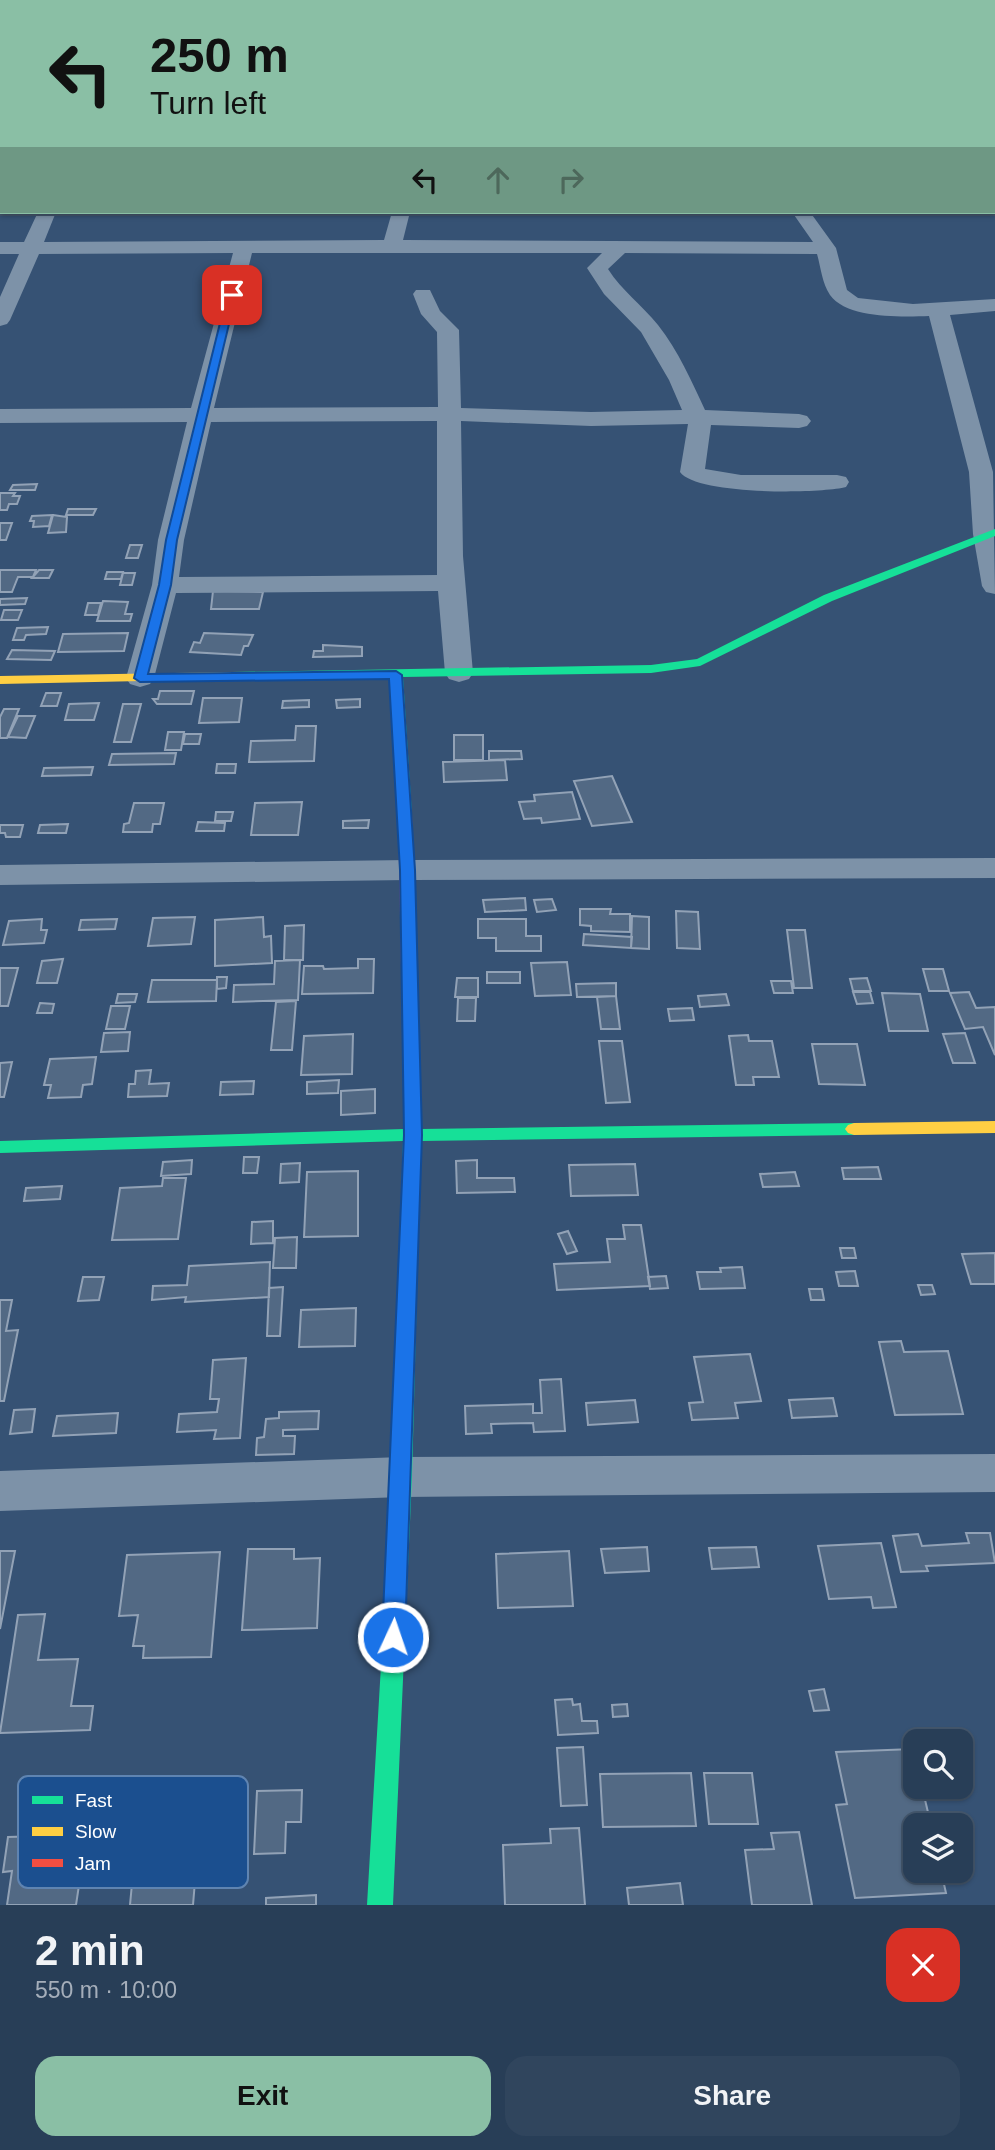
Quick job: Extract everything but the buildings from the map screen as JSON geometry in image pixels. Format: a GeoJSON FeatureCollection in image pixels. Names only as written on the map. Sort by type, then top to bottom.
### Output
{"type":"FeatureCollection","features":[{"type":"Feature","properties":{"kind":"street"},"geometry":{"type":"LineString","coordinates":[[0,320],[46,214]]}},
{"type":"Feature","properties":{"kind":"street"},"geometry":{"type":"LineString","coordinates":[[392,246],[400,214]]}},
{"type":"Feature","properties":{"kind":"street"},"geometry":{"type":"LineString","coordinates":[[777,247],[797,214]]}},
{"type":"Feature","properties":{"kind":"street"},"geometry":{"type":"LineString","coordinates":[[800,214],[826,248],[838,294],[846,300],[892,309],[938,310],[995,305]]}},
{"type":"Feature","properties":{"kind":"street"},"geometry":{"type":"LineString","coordinates":[[621,246],[597,268],[599,275],[650,329],[680,380],[700,425],[692,472],[700,477],[721,481],[837,482]]}},
{"type":"Feature","properties":{"kind":"street"},"geometry":{"type":"LineString","coordinates":[[140,678],[165,585],[172,540],[201,414],[244,247]]}},
{"type":"Feature","properties":{"kind":"street"},"geometry":{"type":"LineString","coordinates":[[0,248],[826,248]]}},
{"type":"Feature","properties":{"kind":"street"},"geometry":{"type":"LineString","coordinates":[[423,294],[431,314],[448,330],[452,583],[459,673]]}},
{"type":"Feature","properties":{"kind":"street"},"geometry":{"type":"LineString","coordinates":[[938,310],[981,472],[995,586]]}},
{"type":"Feature","properties":{"kind":"street"},"geometry":{"type":"LineString","coordinates":[[0,416],[448,414],[591,419],[695,417],[799,421]]}},
{"type":"Feature","properties":{"kind":"street"},"geometry":{"type":"LineString","coordinates":[[0,680],[396,675],[651,668],[700,662],[828,598],[990,533]]}},
{"type":"Feature","properties":{"kind":"street"},"geometry":{"type":"LineString","coordinates":[[165,585],[452,583]]}},
{"type":"Feature","properties":{"kind":"street"},"geometry":{"type":"LineString","coordinates":[[380,1905],[401,1477],[413,1135],[408,870],[396,675]]}},
{"type":"Feature","properties":{"kind":"street"},"geometry":{"type":"LineString","coordinates":[[0,875],[408,870],[995,868]]}},
{"type":"Feature","properties":{"kind":"street"},"geometry":{"type":"LineString","coordinates":[[0,1147],[413,1135],[995,1126]]}},
{"type":"Feature","properties":{"kind":"street"},"geometry":{"type":"LineString","coordinates":[[0,1491],[401,1477],[995,1473]]}},
{"type":"Feature","properties":{"kind":"traffic: fast"},"geometry":{"type":"LineString","coordinates":[[232,676],[651,669],[700,662],[828,598],[995,532]]}},
{"type":"Feature","properties":{"kind":"traffic: fast"},"geometry":{"type":"LineString","coordinates":[[396,675],[405,815]]}},
{"type":"Feature","properties":{"kind":"traffic: fast"},"geometry":{"type":"LineString","coordinates":[[380,1905],[402,1477],[413,1117]]}},
{"type":"Feature","properties":{"kind":"traffic: fast"},"geometry":{"type":"LineString","coordinates":[[0,1147],[413,1135],[854,1129]]}},
{"type":"Feature","properties":{"kind":"traffic: slow"},"geometry":{"type":"LineString","coordinates":[[0,680],[232,676]]}},
{"type":"Feature","properties":{"kind":"traffic: slow"},"geometry":{"type":"LineString","coordinates":[[854,1129],[995,1127]]}},
{"type":"Feature","properties":{"kind":"traffic: jam"},"geometry":{"type":"LineString","coordinates":[[405,815],[413,1117]]}},
{"type":"Feature","properties":{"kind":"route"},"geometry":{"type":"LineString","coordinates":[[232,295],[201,414],[172,540],[165,585],[140,678],[396,675],[408,870],[413,1135],[393,1637]]}}]}
